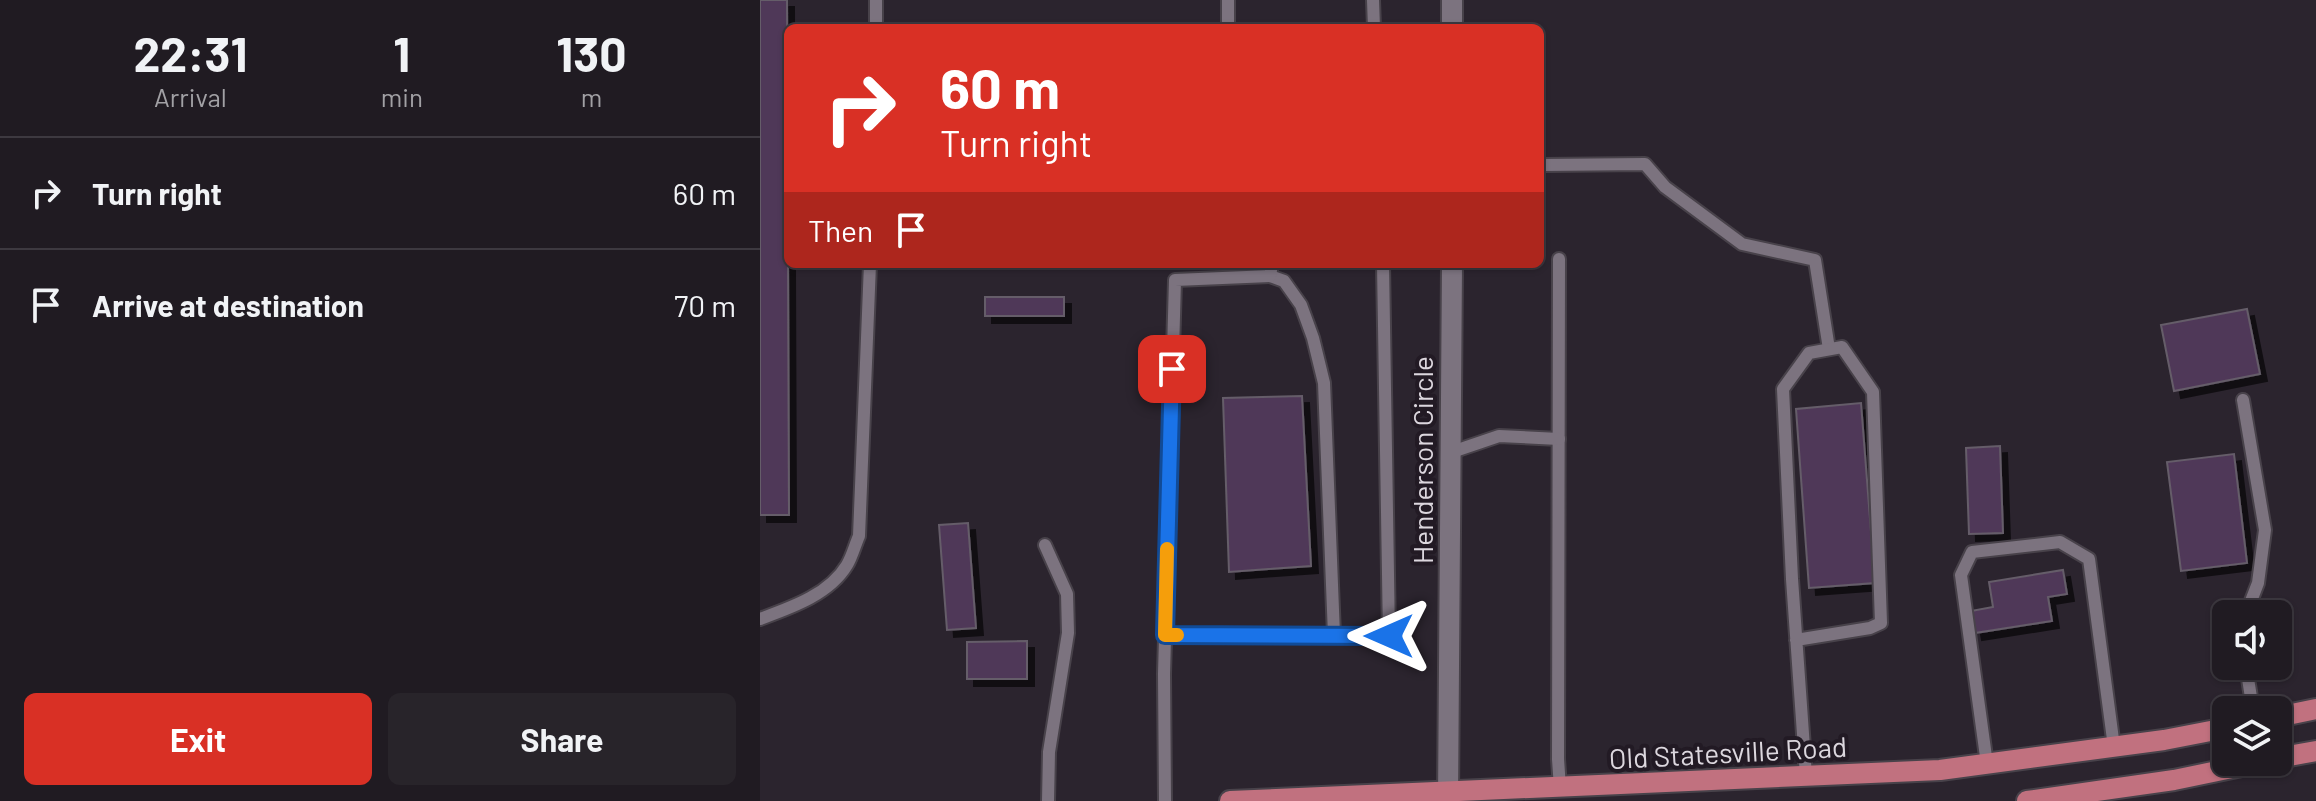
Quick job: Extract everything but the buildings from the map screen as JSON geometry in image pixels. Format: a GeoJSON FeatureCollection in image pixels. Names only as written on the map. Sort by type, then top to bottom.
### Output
{"type":"FeatureCollection","features":[{"type":"Feature","properties":{"kind":"main road"},"geometry":{"type":"LineString","coordinates":[[2292,714],[2316,709]]}},
{"type":"Feature","properties":{"kind":"main road","name":"Old Statesville Road"},"geometry":{"type":"LineString","coordinates":[[1230,801],[1448,797],[1560,788],[1940,770],[2212,731]]}},
{"type":"Feature","properties":{"kind":"main road"},"geometry":{"type":"LineString","coordinates":[[2292,755],[2316,751]]}},
{"type":"Feature","properties":{"kind":"main road"},"geometry":{"type":"LineString","coordinates":[[2027,801],[2212,772]]}},
{"type":"Feature","properties":{"kind":"street"},"geometry":{"type":"LineString","coordinates":[[1452,0],[1452,24]]}},
{"type":"Feature","properties":{"kind":"street","name":"Henderson Circle"},"geometry":{"type":"LineString","coordinates":[[1448,797],[1452,268]]}},
{"type":"Feature","properties":{"kind":"lane"},"geometry":{"type":"LineString","coordinates":[[876,0],[876,24]]}},
{"type":"Feature","properties":{"kind":"lane"},"geometry":{"type":"LineString","coordinates":[[1228,0],[1228,24]]}},
{"type":"Feature","properties":{"kind":"lane"},"geometry":{"type":"LineString","coordinates":[[1373,0],[1374,24]]}},
{"type":"Feature","properties":{"kind":"lane"},"geometry":{"type":"LineString","coordinates":[[1544,165],[1645,164],[1665,187],[1742,244],[1815,260],[1829,349]]}},
{"type":"Feature","properties":{"kind":"lane"},"geometry":{"type":"LineString","coordinates":[[1559,259],[1560,788]]}},
{"type":"Feature","properties":{"kind":"lane"},"geometry":{"type":"LineString","coordinates":[[760,619],[826,588],[846,566],[859,536],[870,268]]}},
{"type":"Feature","properties":{"kind":"lane"},"geometry":{"type":"LineString","coordinates":[[1228,268],[1228,278]]}},
{"type":"Feature","properties":{"kind":"lane"},"geometry":{"type":"LineString","coordinates":[[1165,635],[1389,636],[1383,268]]}},
{"type":"Feature","properties":{"kind":"lane"},"geometry":{"type":"LineString","coordinates":[[1165,801],[1165,635],[1175,280],[1228,278],[1271,270],[1284,281],[1301,305],[1324,383],[1334,635]]}},
{"type":"Feature","properties":{"kind":"lane"},"geometry":{"type":"LineString","coordinates":[[1796,640],[1870,628],[1881,623],[1873,392],[1842,347],[1809,353],[1783,389],[1796,640],[1806,776]]}},
{"type":"Feature","properties":{"kind":"lane"},"geometry":{"type":"LineString","coordinates":[[2243,400],[2265,530],[2258,583],[2251,600]]}},
{"type":"Feature","properties":{"kind":"lane"},"geometry":{"type":"LineString","coordinates":[[1449,453],[1499,436],[1559,439]]}},
{"type":"Feature","properties":{"kind":"lane"},"geometry":{"type":"LineString","coordinates":[[1987,764],[1961,575],[1972,552],[2060,542],[2089,559],[2114,747]]}},
{"type":"Feature","properties":{"kind":"lane"},"geometry":{"type":"LineString","coordinates":[[1045,545],[1067,594],[1068,607],[1068,633],[1049,752],[1048,801]]}},
{"type":"Feature","properties":{"kind":"slow traffic"},"geometry":{"type":"LineString","coordinates":[[1167,549],[1165,635],[1177,635]]}},
{"type":"Feature","properties":{"kind":"route"},"geometry":{"type":"LineString","coordinates":[[1172,369],[1165,635],[1389,636]]}}]}
